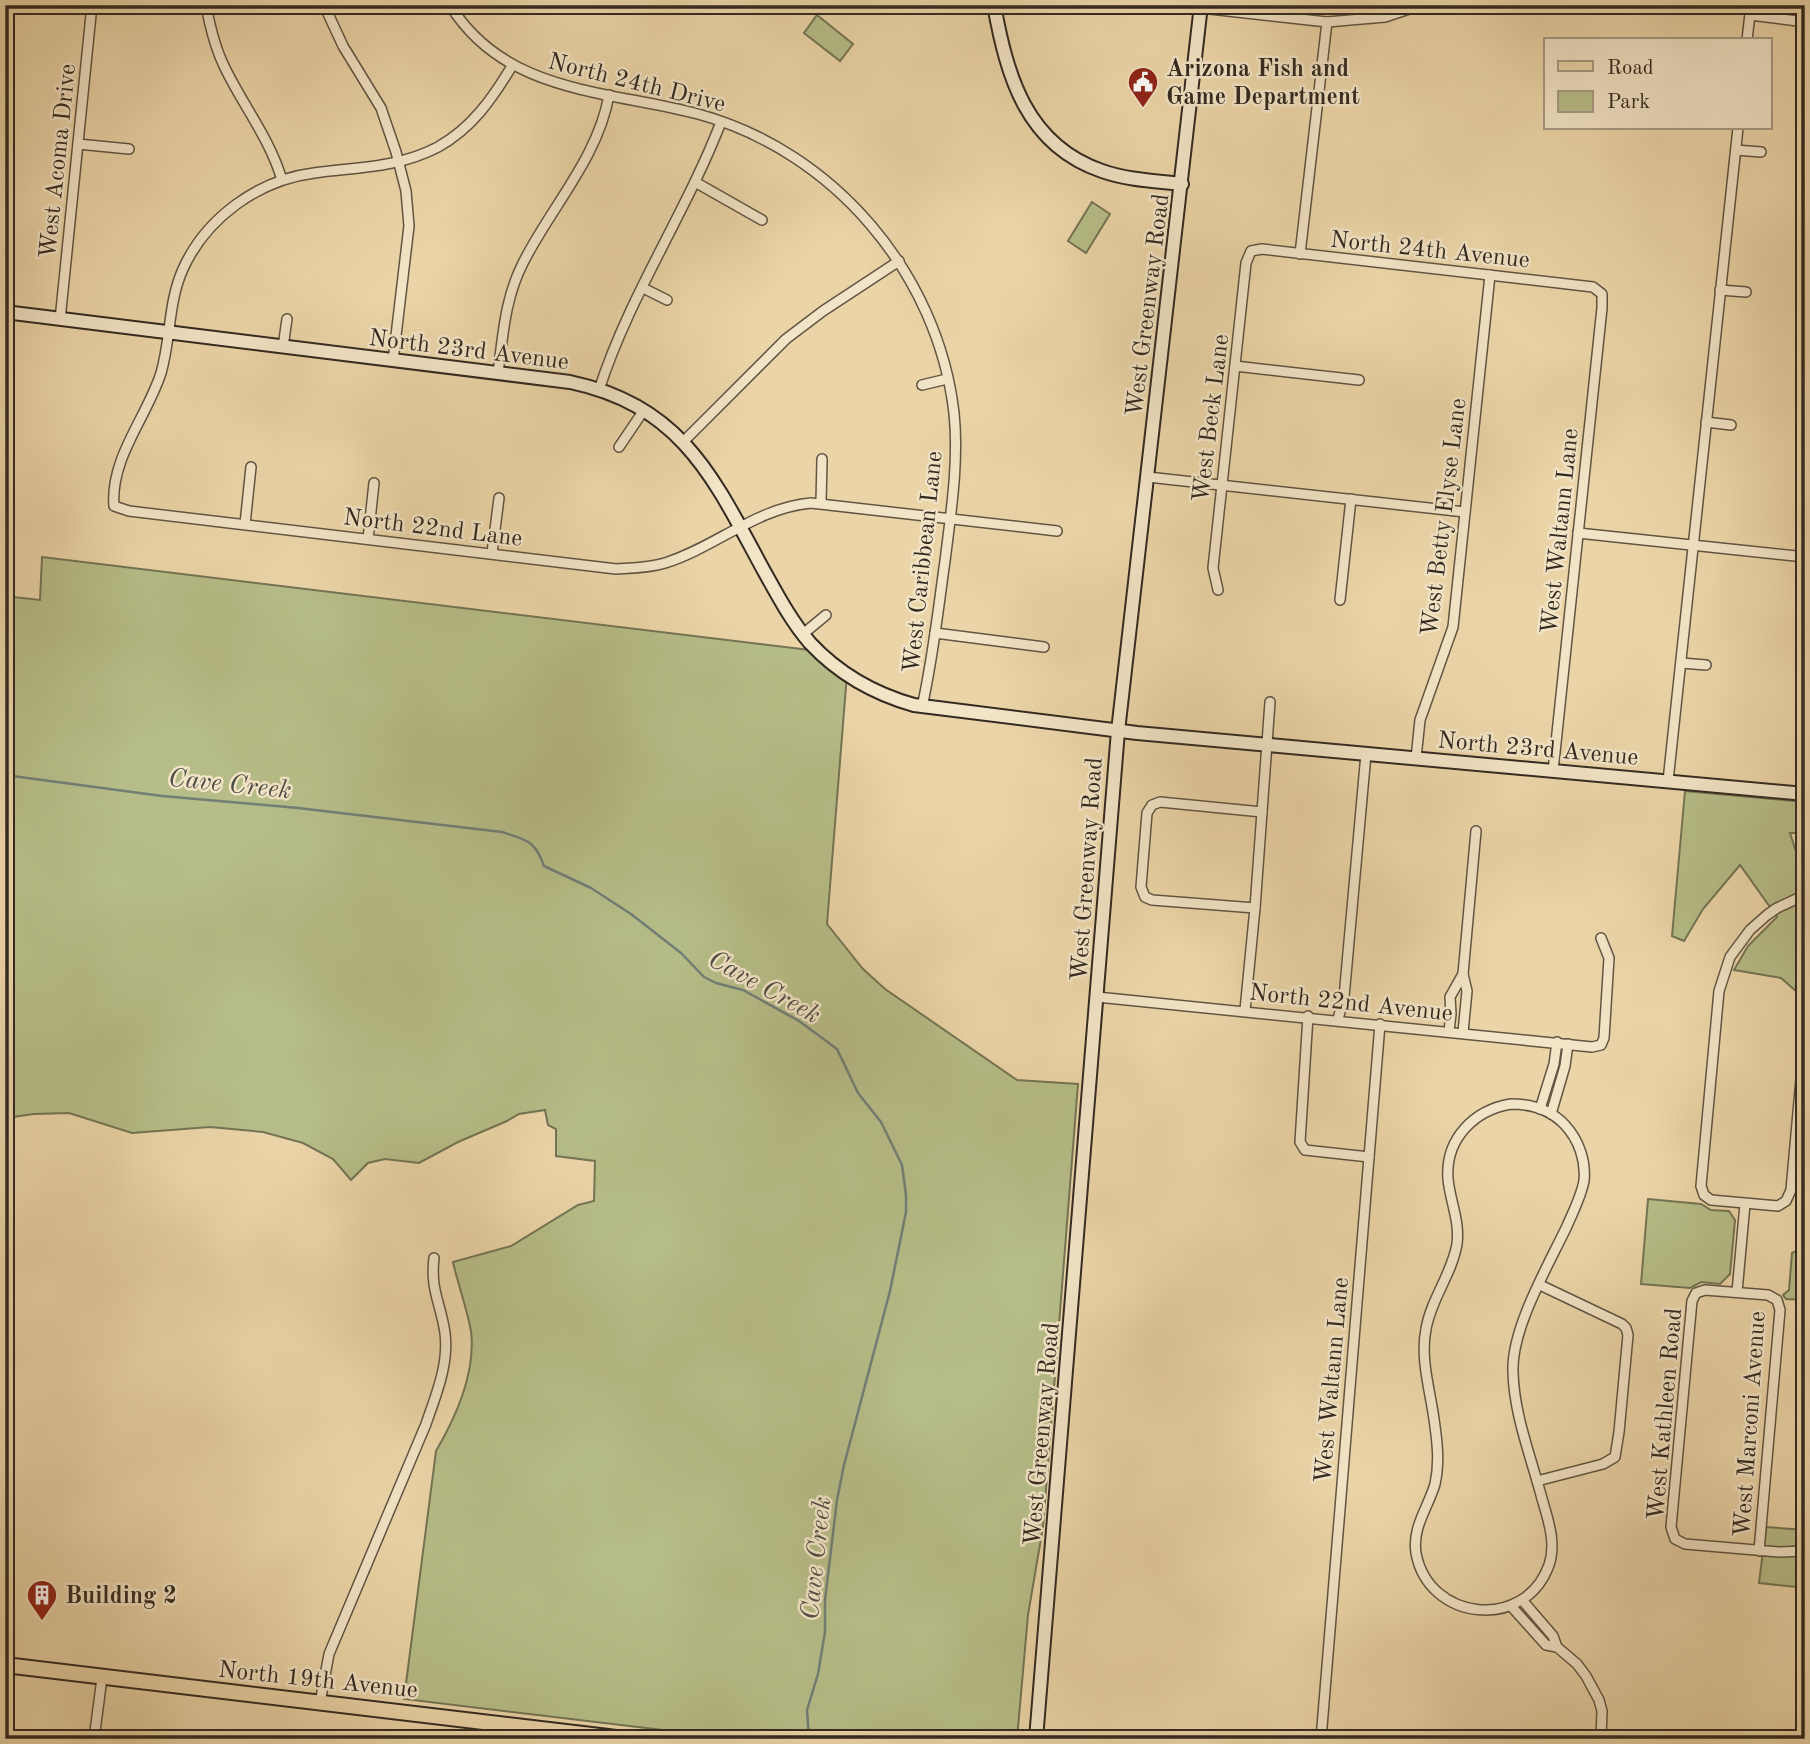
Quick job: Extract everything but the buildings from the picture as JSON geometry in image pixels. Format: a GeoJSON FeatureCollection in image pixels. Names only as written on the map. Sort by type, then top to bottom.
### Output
{"type":"FeatureCollection","features":[{"type":"Feature","properties":{"kind":"main road","name":"North 19th Avenue"},"geometry":{"type":"LineString","coordinates":[[5,1665],[625,1739]]}},
{"type":"Feature","properties":{"kind":"street","name":"West Acoma Drive"},"geometry":{"type":"LineString","coordinates":[[60,320],[92,5]]}},
{"type":"Feature","properties":{"kind":"street"},"geometry":{"type":"LineString","coordinates":[[206,5],[224,67],[267,139],[282,180]]}},
{"type":"Feature","properties":{"kind":"street"},"geometry":{"type":"LineString","coordinates":[[324,5],[343,46],[381,108],[406,191],[409,226],[393,360]]}},
{"type":"Feature","properties":{"kind":"street"},"geometry":{"type":"LineString","coordinates":[[450,5],[482,46],[512,66]]}},
{"type":"Feature","properties":{"kind":"street"},"geometry":{"type":"LineString","coordinates":[[993,5],[1010,76],[1024,108],[1046,134],[1073,157],[1103,172],[1182,184]]}},
{"type":"Feature","properties":{"kind":"street"},"geometry":{"type":"LineString","coordinates":[[1201,6],[1327,22],[1384,17],[1421,5]]}},
{"type":"Feature","properties":{"kind":"street","name":"West Greenway Road"},"geometry":{"type":"LineString","coordinates":[[1035,1739],[1118,731],[1201,6]]}},
{"type":"Feature","properties":{"kind":"street"},"geometry":{"type":"LineString","coordinates":[[1747,38],[1750,10],[1805,22]]}},
{"type":"Feature","properties":{"kind":"street"},"geometry":{"type":"LineString","coordinates":[[1300,254],[1327,22]]}},
{"type":"Feature","properties":{"kind":"street","name":"North 24th Drive"},"geometry":{"type":"LineString","coordinates":[[114,506],[113,492],[124,452],[158,379],[174,293],[182,270],[202,237],[232,207],[282,180],[313,173],[399,162],[438,146],[461,131],[492,99],[512,66],[541,79],[699,115],[779,149],[842,194],[878,233],[899,261]]}},
{"type":"Feature","properties":{"kind":"street"},"geometry":{"type":"LineString","coordinates":[[498,373],[505,316],[515,280],[534,242],[594,143],[609,95]]}},
{"type":"Feature","properties":{"kind":"street"},"geometry":{"type":"LineString","coordinates":[[599,390],[613,349],[695,182],[720,122]]}},
{"type":"Feature","properties":{"kind":"street"},"geometry":{"type":"LineString","coordinates":[[1668,781],[1738,130]]}},
{"type":"Feature","properties":{"kind":"street"},"geometry":{"type":"LineString","coordinates":[[78,144],[129,149]]}},
{"type":"Feature","properties":{"kind":"street"},"geometry":{"type":"LineString","coordinates":[[1735,150],[1761,152]]}},
{"type":"Feature","properties":{"kind":"street"},"geometry":{"type":"LineString","coordinates":[[695,182],[762,220]]}},
{"type":"Feature","properties":{"kind":"street","name":"North 24th Avenue"},"geometry":{"type":"LineString","coordinates":[[1251,251],[1262,249],[1593,287],[1602,294]]}},
{"type":"Feature","properties":{"kind":"street","name":"West Beck Lane"},"geometry":{"type":"LineString","coordinates":[[1218,590],[1213,568],[1221,484],[1246,263],[1251,251]]}},
{"type":"Feature","properties":{"kind":"street"},"geometry":{"type":"LineString","coordinates":[[684,441],[786,340],[823,311],[899,261]]}},
{"type":"Feature","properties":{"kind":"street","name":"West Caribbean Lane"},"geometry":{"type":"LineString","coordinates":[[899,261],[925,307],[938,340],[954,422],[954,474],[950,518],[935,634],[922,707]]}},
{"type":"Feature","properties":{"kind":"street","name":"West Betty Elyse Lane"},"geometry":{"type":"LineString","coordinates":[[1416,758],[1423,712],[1453,627],[1490,275]]}},
{"type":"Feature","properties":{"kind":"street"},"geometry":{"type":"LineString","coordinates":[[643,288],[667,300]]}},
{"type":"Feature","properties":{"kind":"street"},"geometry":{"type":"LineString","coordinates":[[1720,289],[1746,292]]}},
{"type":"Feature","properties":{"kind":"street","name":"West Waltann Lane"},"geometry":{"type":"LineString","coordinates":[[1553,771],[1602,294]]}},
{"type":"Feature","properties":{"kind":"street","name":"North 23rd Avenue"},"geometry":{"type":"LineString","coordinates":[[5,312],[570,382],[599,390],[644,410],[684,441],[715,482],[781,603],[803,634],[833,664],[857,681],[899,701],[922,707],[1118,731],[1805,794]]}},
{"type":"Feature","properties":{"kind":"street"},"geometry":{"type":"LineString","coordinates":[[283,347],[286,318]]}},
{"type":"Feature","properties":{"kind":"street"},"geometry":{"type":"LineString","coordinates":[[1236,366],[1359,380]]}},
{"type":"Feature","properties":{"kind":"street"},"geometry":{"type":"LineString","coordinates":[[922,385],[947,379]]}},
{"type":"Feature","properties":{"kind":"street"},"geometry":{"type":"LineString","coordinates":[[619,447],[644,410]]}},
{"type":"Feature","properties":{"kind":"street"},"geometry":{"type":"LineString","coordinates":[[1706,422],[1731,425]]}},
{"type":"Feature","properties":{"kind":"street"},"geometry":{"type":"LineString","coordinates":[[821,503],[822,459]]}},
{"type":"Feature","properties":{"kind":"street"},"geometry":{"type":"LineString","coordinates":[[245,524],[251,467]]}},
{"type":"Feature","properties":{"kind":"street"},"geometry":{"type":"LineString","coordinates":[[1148,477],[1465,512]]}},
{"type":"Feature","properties":{"kind":"street"},"geometry":{"type":"LineString","coordinates":[[368,539],[374,482]]}},
{"type":"Feature","properties":{"kind":"street"},"geometry":{"type":"LineString","coordinates":[[492,553],[499,498]]}},
{"type":"Feature","properties":{"kind":"street"},"geometry":{"type":"LineString","coordinates":[[1340,600],[1351,499]]}},
{"type":"Feature","properties":{"kind":"street","name":"North 22nd Lane"},"geometry":{"type":"LineString","coordinates":[[114,506],[129,511],[616,569],[665,563],[780,508],[821,503],[1057,531]]}},
{"type":"Feature","properties":{"kind":"street"},"geometry":{"type":"LineString","coordinates":[[1578,533],[1805,557]]}},
{"type":"Feature","properties":{"kind":"street"},"geometry":{"type":"LineString","coordinates":[[803,634],[826,615]]}},
{"type":"Feature","properties":{"kind":"street"},"geometry":{"type":"LineString","coordinates":[[935,634],[1044,647]]}},
{"type":"Feature","properties":{"kind":"street"},"geometry":{"type":"LineString","coordinates":[[1681,663],[1706,665]]}},
{"type":"Feature","properties":{"kind":"street"},"geometry":{"type":"LineString","coordinates":[[1245,1010],[1270,702]]}},
{"type":"Feature","properties":{"kind":"street"},"geometry":{"type":"LineString","coordinates":[[1338,1019],[1344,997],[1366,754]]}},
{"type":"Feature","properties":{"kind":"street"},"geometry":{"type":"LineString","coordinates":[[1255,908],[1152,900],[1145,897],[1141,887],[1147,813],[1152,806],[1160,802],[1262,813]]}},
{"type":"Feature","properties":{"kind":"street"},"geometry":{"type":"LineString","coordinates":[[1463,1032],[1466,998],[1463,974],[1476,831]]}},
{"type":"Feature","properties":{"kind":"street"},"geometry":{"type":"LineString","coordinates":[[1805,895],[1777,908],[1751,930],[1730,957],[1719,991],[1701,1186],[1704,1195],[1711,1200],[1778,1206],[1786,1201],[1791,1190],[1801,1068],[1805,1056]]}},
{"type":"Feature","properties":{"kind":"street","name":"North 22nd Avenue"},"geometry":{"type":"LineString","coordinates":[[1097,997],[1338,1019],[1592,1047],[1601,1045],[1604,1038],[1609,958],[1601,937]]}},
{"type":"Feature","properties":{"kind":"street"},"geometry":{"type":"LineString","coordinates":[[1449,1031],[1450,997],[1463,974]]}},
{"type":"Feature","properties":{"kind":"street"},"geometry":{"type":"LineString","coordinates":[[1450,997],[1466,998]]}},
{"type":"Feature","properties":{"kind":"street"},"geometry":{"type":"LineString","coordinates":[[1308,1016],[1300,1142],[1305,1150],[1315,1153],[1369,1157]]}},
{"type":"Feature","properties":{"kind":"street","name":"West Waltann Lane"},"geometry":{"type":"LineString","coordinates":[[1321,1739],[1380,1024]]}},
{"type":"Feature","properties":{"kind":"street"},"geometry":{"type":"LineString","coordinates":[[1546,1111],[1556,1042]]}},
{"type":"Feature","properties":{"kind":"street"},"geometry":{"type":"LineString","coordinates":[[1546,1111],[1562,1079],[1568,1044]]}},
{"type":"Feature","properties":{"kind":"street"},"geometry":{"type":"LineString","coordinates":[[1551,1076],[1562,1079]]}},
{"type":"Feature","properties":{"kind":"street"},"geometry":{"type":"LineString","coordinates":[[1520,1104],[1546,1111],[1570,1130],[1578,1144],[1584,1169],[1584,1181],[1576,1205],[1519,1331],[1513,1366],[1516,1402],[1550,1528],[1551,1554],[1542,1580],[1521,1600],[1491,1611],[1460,1606],[1444,1598],[1421,1570],[1416,1554],[1416,1533],[1435,1483],[1438,1459],[1424,1347],[1431,1312],[1450,1269],[1457,1243],[1456,1216],[1448,1180],[1451,1152],[1458,1137],[1471,1121],[1491,1109],[1520,1104]]}},
{"type":"Feature","properties":{"kind":"street"},"geometry":{"type":"LineString","coordinates":[[1737,1292],[1745,1204]]}},
{"type":"Feature","properties":{"kind":"street"},"geometry":{"type":"LineString","coordinates":[[320,1703],[329,1654],[426,1424],[439,1386],[445,1356],[445,1331],[432,1278],[433,1258]]}},
{"type":"Feature","properties":{"kind":"street"},"geometry":{"type":"LineString","coordinates":[[1537,1481],[1604,1464],[1615,1457],[1628,1335],[1622,1324],[1540,1285]]}},
{"type":"Feature","properties":{"kind":"street","name":"West Kathleen Road"},"geometry":{"type":"LineString","coordinates":[[1737,1292],[1705,1290],[1696,1293],[1692,1301],[1671,1527],[1675,1539],[1685,1544],[1759,1551]]}},
{"type":"Feature","properties":{"kind":"street","name":"West Marconi Avenue"},"geometry":{"type":"LineString","coordinates":[[1737,1292],[1768,1295],[1777,1300],[1780,1310],[1759,1551]]}},
{"type":"Feature","properties":{"kind":"street"},"geometry":{"type":"LineString","coordinates":[[1759,1551],[1803,1550]]}},
{"type":"Feature","properties":{"kind":"street"},"geometry":{"type":"LineString","coordinates":[[1521,1600],[1553,1636],[1557,1647]]}},
{"type":"Feature","properties":{"kind":"street"},"geometry":{"type":"LineString","coordinates":[[1511,1605],[1546,1644],[1557,1647],[1577,1664],[1586,1676],[1602,1711],[1601,1739]]}},
{"type":"Feature","properties":{"kind":"street"},"geometry":{"type":"LineString","coordinates":[[94,1739],[102,1678]]}},
{"type":"Feature","properties":{"kind":"green space"},"geometry":{"type":"Polygon","coordinates":[[[817,15],[853,44],[840,61],[804,33],[817,15]]]}},
{"type":"Feature","properties":{"kind":"green space"},"geometry":{"type":"Polygon","coordinates":[[[1092,202],[1110,214],[1086,253],[1068,241],[1092,202]]]}},
{"type":"Feature","properties":{"kind":"green space"},"geometry":{"type":"Polygon","coordinates":[[[42,557],[818,651],[847,674],[827,924],[863,969],[885,989],[1017,1080],[1078,1084],[1043,1527],[1028,1615],[1017,1739],[738,1739],[404,1699],[436,1451],[463,1394],[472,1347],[471,1331],[453,1262],[511,1246],[578,1205],[594,1201],[595,1161],[556,1156],[556,1129],[548,1125],[545,1110],[519,1114],[419,1163],[385,1159],[368,1163],[351,1180],[333,1159],[303,1143],[263,1132],[210,1127],[132,1133],[69,1113],[5,1118],[5,596],[40,600],[42,557]]]}},
{"type":"Feature","properties":{"kind":"green space"},"geometry":{"type":"Polygon","coordinates":[[[1685,791],[1805,802],[1805,833],[1790,833],[1805,879],[1805,999],[1781,978],[1734,970],[1748,946],[1777,917],[1740,865],[1703,909],[1684,941],[1672,936],[1685,791]]]}},
{"type":"Feature","properties":{"kind":"green space"},"geometry":{"type":"Polygon","coordinates":[[[1648,1199],[1701,1204],[1711,1210],[1729,1211],[1735,1220],[1730,1274],[1720,1284],[1701,1282],[1690,1288],[1641,1284],[1648,1199]]]}},
{"type":"Feature","properties":{"kind":"green space"},"geometry":{"type":"Polygon","coordinates":[[[1805,1246],[1805,1300],[1786,1299],[1783,1295],[1789,1290],[1792,1253],[1805,1246]]]}},
{"type":"Feature","properties":{"kind":"green space"},"geometry":{"type":"Polygon","coordinates":[[[1766,1527],[1805,1530],[1805,1588],[1759,1583],[1766,1527]]]}},
{"type":"Feature","properties":{"kind":"waterway","name":"Cave Creek"},"geometry":{"type":"LineString","coordinates":[[5,775],[162,796],[298,808],[502,832],[529,842],[541,857],[544,866],[591,888],[631,914],[681,953],[704,977],[743,990],[799,1021],[837,1049],[858,1093],[881,1122],[902,1165],[906,1212],[890,1291],[837,1500],[825,1600],[825,1632],[818,1674],[807,1710],[809,1739]]}},
{"type":"Feature","properties":{"kind":"place","name":"Arizona Fish and Game Department"},"geometry":{"type":"Point","coordinates":[1143,109]}},
{"type":"Feature","properties":{"kind":"place","name":"Building 2"},"geometry":{"type":"Point","coordinates":[42,1622]}}]}
